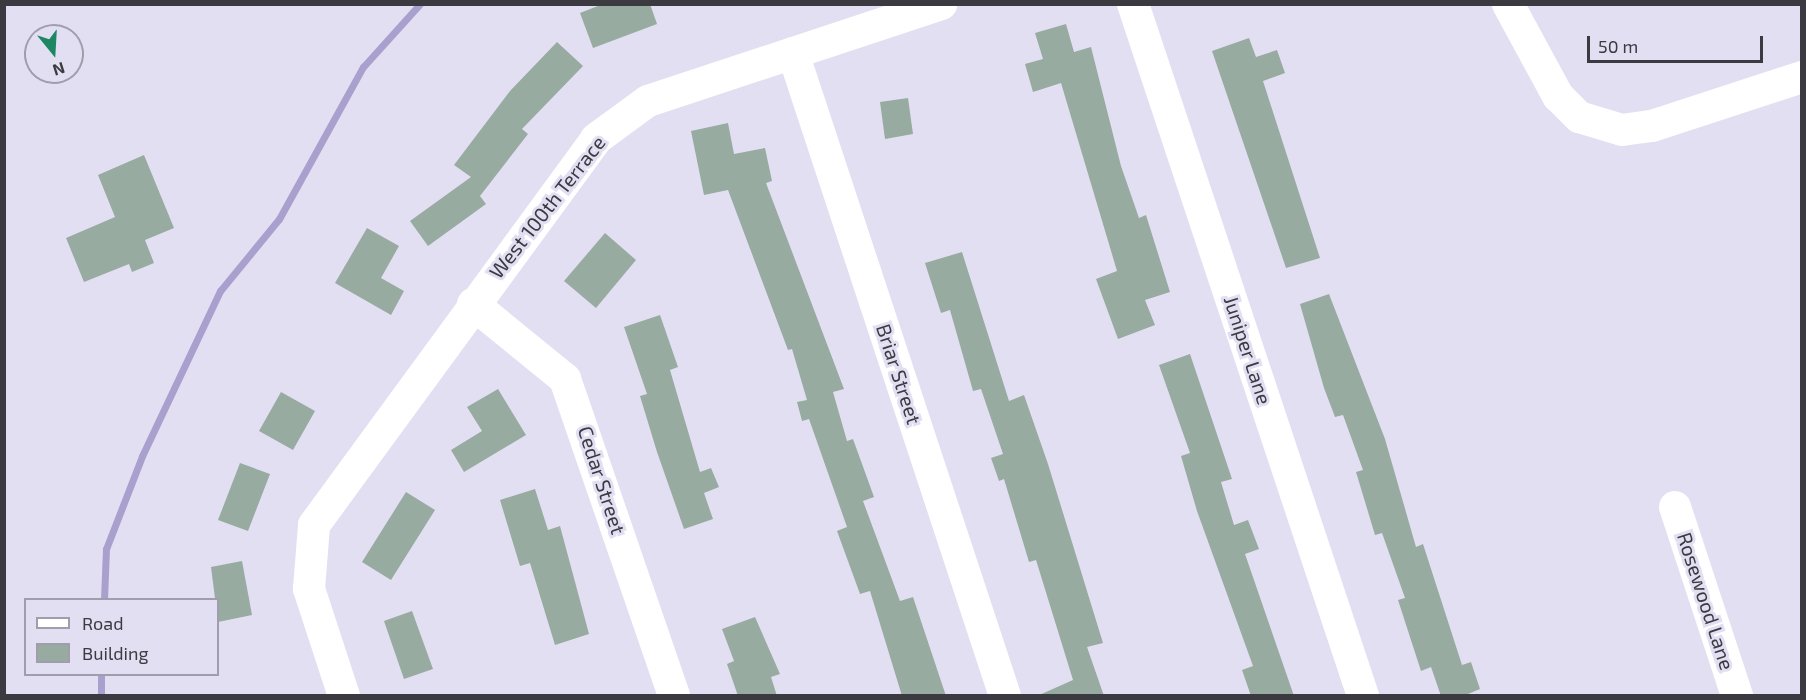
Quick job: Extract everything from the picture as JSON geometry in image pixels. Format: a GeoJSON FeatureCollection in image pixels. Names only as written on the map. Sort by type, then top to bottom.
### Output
{"type":"FeatureCollection","features":[{"type":"Feature","properties":{"kind":"street","name":"West 100th Terrace"},"geometry":{"type":"LineString","coordinates":[[344,696],[309,589],[307,561],[320,517],[473,304],[596,139],[621,116],[648,101],[941,4]]}},
{"type":"Feature","properties":{"kind":"street","name":"Juniper Lane"},"geometry":{"type":"LineString","coordinates":[[1133,4],[1363,696]]}},
{"type":"Feature","properties":{"kind":"street"},"geometry":{"type":"LineString","coordinates":[[1509,4],[1558,96],[1579,117],[1622,130],[1802,77]]}},
{"type":"Feature","properties":{"kind":"street","name":"Briar Street"},"geometry":{"type":"LineString","coordinates":[[793,53],[1005,696]]}},
{"type":"Feature","properties":{"kind":"street","name":"Cedar Street"},"geometry":{"type":"LineString","coordinates":[[473,304],[565,379],[674,696]]}},
{"type":"Feature","properties":{"kind":"street","name":"Rosewood Lane"},"geometry":{"type":"LineString","coordinates":[[1675,507],[1737,696]]}},
{"type":"Feature","properties":{"kind":"building"},"geometry":{"type":"Polygon","coordinates":[[[603,4],[650,4],[657,24],[593,48],[580,13],[603,4]]]}},
{"type":"Feature","properties":{"kind":"building"},"geometry":{"type":"Polygon","coordinates":[[[1066,24],[1074,52],[1091,47],[1121,166],[1139,218],[1146,215],[1170,292],[1145,300],[1155,325],[1118,339],[1096,279],[1117,271],[1061,83],[1033,92],[1025,64],[1043,59],[1035,33],[1066,24]]]}},
{"type":"Feature","properties":{"kind":"building"},"geometry":{"type":"Polygon","coordinates":[[[1249,38],[1256,57],[1277,50],[1285,73],[1263,81],[1320,258],[1286,268],[1212,51],[1249,38]]]}},
{"type":"Feature","properties":{"kind":"building"},"geometry":{"type":"Polygon","coordinates":[[[557,42],[583,66],[522,129],[528,134],[480,196],[486,204],[428,246],[410,221],[471,177],[454,165],[510,91],[557,42]]]}},
{"type":"Feature","properties":{"kind":"building"},"geometry":{"type":"Polygon","coordinates":[[[908,98],[913,134],[885,139],[880,102],[908,98]]]}},
{"type":"Feature","properties":{"kind":"building"},"geometry":{"type":"Polygon","coordinates":[[[728,123],[734,154],[765,148],[772,181],[766,183],[844,389],[833,392],[847,441],[853,439],[874,497],[863,501],[900,601],[913,597],[946,696],[902,696],[870,591],[860,594],[837,531],[847,527],[809,419],[802,421],[797,402],[807,400],[792,349],[788,350],[728,190],[704,195],[691,131],[728,123]]]}},
{"type":"Feature","properties":{"kind":"building"},"geometry":{"type":"Polygon","coordinates":[[[144,155],[174,228],[145,240],[154,263],[132,272],[129,264],[84,282],[66,238],[115,217],[98,175],[144,155]]]}},
{"type":"Feature","properties":{"kind":"building"},"geometry":{"type":"Polygon","coordinates":[[[367,228],[399,246],[381,278],[404,291],[391,315],[335,283],[367,228]]]}},
{"type":"Feature","properties":{"kind":"building"},"geometry":{"type":"Polygon","coordinates":[[[605,233],[636,260],[596,308],[564,281],[605,233]]]}},
{"type":"Feature","properties":{"kind":"building"},"geometry":{"type":"Polygon","coordinates":[[[962,252],[1009,401],[1024,395],[1048,464],[1103,643],[1087,647],[1104,696],[1037,696],[1073,680],[1036,560],[1029,562],[1004,479],[999,481],[991,458],[1003,454],[981,389],[973,391],[950,310],[941,313],[925,263],[962,252]]]}},
{"type":"Feature","properties":{"kind":"building"},"geometry":{"type":"Polygon","coordinates":[[[1329,294],[1385,439],[1416,547],[1423,544],[1462,665],[1471,662],[1480,689],[1463,696],[1441,696],[1431,667],[1421,671],[1398,600],[1405,598],[1382,533],[1375,535],[1356,472],[1363,470],[1343,415],[1335,417],[1324,388],[1300,304],[1329,294]]]}},
{"type":"Feature","properties":{"kind":"building"},"geometry":{"type":"Polygon","coordinates":[[[660,315],[678,367],[670,370],[700,472],[711,468],[719,487],[704,493],[713,519],[684,529],[640,396],[647,394],[624,327],[660,315]]]}},
{"type":"Feature","properties":{"kind":"building"},"geometry":{"type":"Polygon","coordinates":[[[1190,354],[1232,479],[1221,482],[1234,525],[1248,520],[1259,549],[1245,554],[1294,696],[1251,696],[1242,670],[1253,666],[1197,511],[1181,456],[1190,453],[1159,365],[1190,354]]]}},
{"type":"Feature","properties":{"kind":"building"},"geometry":{"type":"Polygon","coordinates":[[[498,389],[526,435],[464,472],[451,450],[482,431],[467,407],[498,389]]]}},
{"type":"Feature","properties":{"kind":"building"},"geometry":{"type":"Polygon","coordinates":[[[281,392],[315,411],[293,450],[259,431],[281,392]]]}},
{"type":"Feature","properties":{"kind":"building"},"geometry":{"type":"Polygon","coordinates":[[[240,463],[270,474],[248,531],[218,520],[240,463]]]}},
{"type":"Feature","properties":{"kind":"building"},"geometry":{"type":"Polygon","coordinates":[[[535,489],[548,530],[560,526],[589,634],[555,645],[530,563],[520,566],[500,500],[535,489]]]}},
{"type":"Feature","properties":{"kind":"building"},"geometry":{"type":"Polygon","coordinates":[[[406,492],[435,510],[391,580],[362,562],[406,492]]]}},
{"type":"Feature","properties":{"kind":"building"},"geometry":{"type":"Polygon","coordinates":[[[242,561],[252,615],[219,622],[219,598],[215,598],[211,567],[242,561]]]}},
{"type":"Feature","properties":{"kind":"building"},"geometry":{"type":"Polygon","coordinates":[[[412,611],[433,669],[404,679],[384,621],[412,611]]]}},
{"type":"Feature","properties":{"kind":"building"},"geometry":{"type":"Polygon","coordinates":[[[755,617],[780,674],[771,677],[777,696],[738,696],[727,664],[734,661],[722,629],[755,617]]]}},
{"type":"Feature","properties":{"kind":"waterway"},"geometry":{"type":"LineString","coordinates":[[104,598],[106,549],[142,456],[220,291],[279,219],[363,67],[420,4]]}},
{"type":"Feature","properties":{"kind":"waterway"},"geometry":{"type":"LineString","coordinates":[[101,676],[101,696]]}}]}
